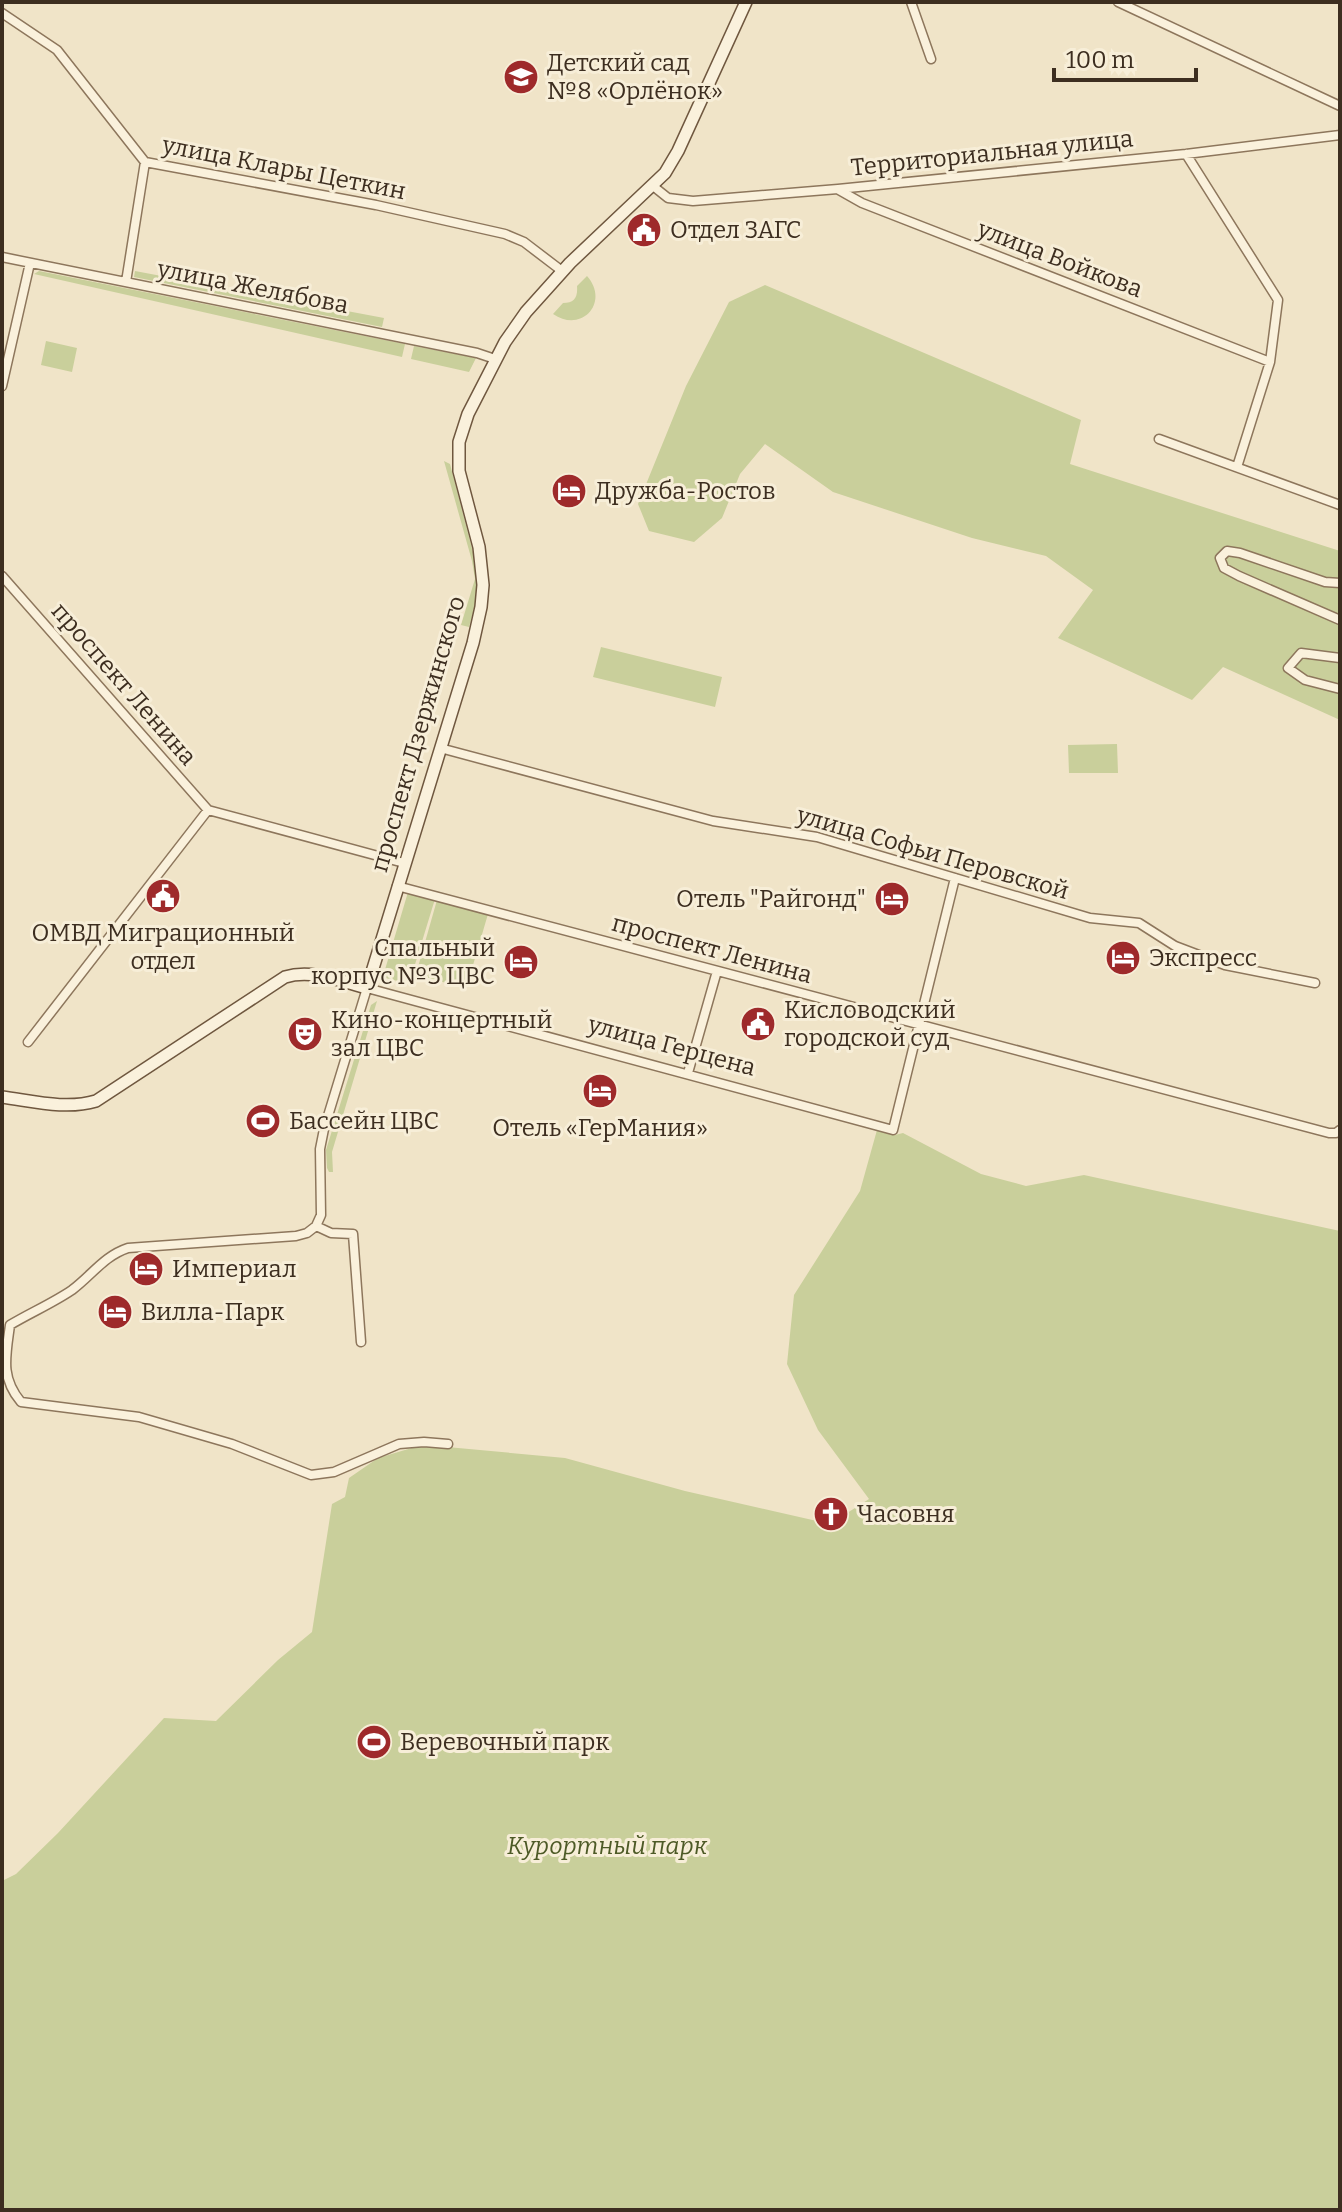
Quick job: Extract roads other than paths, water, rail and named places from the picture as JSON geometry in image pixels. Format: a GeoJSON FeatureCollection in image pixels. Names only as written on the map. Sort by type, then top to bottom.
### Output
{"type":"FeatureCollection","features":[{"type":"Feature","properties":{"kind":"main road","name":"проспект Дзержинского"},"geometry":{"type":"LineString","coordinates":[[367,988],[477,626],[483,585],[479,547],[459,471],[459,442],[468,414],[495,359],[526,312],[562,271],[665,173],[678,151],[744,3]]}},
{"type":"Feature","properties":{"kind":"main road","name":"улица Герцена"},"geometry":{"type":"LineString","coordinates":[[2,1097],[67,1105],[96,1101],[285,977],[299,973],[314,974],[367,988]]}},
{"type":"Feature","properties":{"kind":"street"},"geometry":{"type":"LineString","coordinates":[[911,2],[931,59]]}},
{"type":"Feature","properties":{"kind":"street"},"geometry":{"type":"LineString","coordinates":[[1118,2],[1340,106]]}},
{"type":"Feature","properties":{"kind":"street","name":"улица Клары Цеткин"},"geometry":{"type":"LineString","coordinates":[[2,13],[57,50],[145,162],[376,205],[505,234],[524,242],[562,271]]}},
{"type":"Feature","properties":{"kind":"street","name":"Территориальная улица"},"geometry":{"type":"LineString","coordinates":[[653,186],[668,198],[693,201],[1186,154],[1340,135]]}},
{"type":"Feature","properties":{"kind":"street"},"geometry":{"type":"LineString","coordinates":[[1186,154],[1278,300],[1270,362],[1237,467]]}},
{"type":"Feature","properties":{"kind":"street"},"geometry":{"type":"LineString","coordinates":[[126,282],[145,162]]}},
{"type":"Feature","properties":{"kind":"street","name":"улица Войкова"},"geometry":{"type":"LineString","coordinates":[[838,189],[862,203],[1270,362]]}},
{"type":"Feature","properties":{"kind":"street","name":"улица Желябова"},"geometry":{"type":"LineString","coordinates":[[2,257],[495,359]]}},
{"type":"Feature","properties":{"kind":"street"},"geometry":{"type":"LineString","coordinates":[[2,386],[30,263]]}},
{"type":"Feature","properties":{"kind":"street"},"geometry":{"type":"LineString","coordinates":[[1159,439],[1340,505]]}},
{"type":"Feature","properties":{"kind":"street"},"geometry":{"type":"LineString","coordinates":[[1340,583],[1325,582],[1240,553],[1227,551],[1220,558],[1224,568],[1239,576],[1340,620]]}},
{"type":"Feature","properties":{"kind":"street","name":"проспект Ленина"},"geometry":{"type":"LineString","coordinates":[[2,576],[208,810]]}},
{"type":"Feature","properties":{"kind":"street"},"geometry":{"type":"LineString","coordinates":[[1340,658],[1301,653],[1288,668],[1305,680],[1340,689]]}},
{"type":"Feature","properties":{"kind":"street","name":"улица Софьи Перовской"},"geometry":{"type":"LineString","coordinates":[[440,748],[713,821],[817,837],[1090,918],[1139,923],[1175,946],[1225,965],[1315,983]]}},
{"type":"Feature","properties":{"kind":"street"},"geometry":{"type":"LineString","coordinates":[[28,1042],[208,810],[404,863]]}},
{"type":"Feature","properties":{"kind":"street"},"geometry":{"type":"LineString","coordinates":[[919,1024],[955,878]]}},
{"type":"Feature","properties":{"kind":"street","name":"проспект Ленина"},"geometry":{"type":"LineString","coordinates":[[397,886],[1329,1133],[1340,1130]]}},
{"type":"Feature","properties":{"kind":"street"},"geometry":{"type":"LineString","coordinates":[[688,1073],[717,971]]}},
{"type":"Feature","properties":{"kind":"street","name":"улица Герцена"},"geometry":{"type":"LineString","coordinates":[[367,988],[893,1130],[919,1024]]}},
{"type":"Feature","properties":{"kind":"street","name":"проспект Дзержинского"},"geometry":{"type":"LineString","coordinates":[[316,1226],[322,1203],[320,1149],[324,1129],[367,988]]}},
{"type":"Feature","properties":{"kind":"street"},"geometry":{"type":"LineString","coordinates":[[361,1342],[353,1234],[331,1233],[316,1226],[296,1236],[128,1248],[116,1252],[68,1293],[10,1325],[4,1370],[10,1391],[21,1402],[139,1417],[232,1444],[311,1475],[334,1472],[399,1444],[448,1444]]}},
{"type":"Feature","properties":{"kind":"place","name":"Детский сад №8 «Орлёнок»"},"geometry":{"type":"Point","coordinates":[521,77]}},
{"type":"Feature","properties":{"kind":"place","name":"Отдел ЗАГС"},"geometry":{"type":"Point","coordinates":[644,230]}},
{"type":"Feature","properties":{"kind":"place","name":"Дружба-Ростов"},"geometry":{"type":"Point","coordinates":[569,491]}},
{"type":"Feature","properties":{"kind":"place","name":"ОМВД Миграционный отдел"},"geometry":{"type":"Point","coordinates":[163,896]}},
{"type":"Feature","properties":{"kind":"place","name":"Отель \"Райгонд\""},"geometry":{"type":"Point","coordinates":[892,899]}},
{"type":"Feature","properties":{"kind":"place","name":"Экспресс"},"geometry":{"type":"Point","coordinates":[1123,958]}},
{"type":"Feature","properties":{"kind":"place","name":"Спальный корпус №3 ЦВС"},"geometry":{"type":"Point","coordinates":[521,962]}},
{"type":"Feature","properties":{"kind":"place","name":"Кисловодский городской суд"},"geometry":{"type":"Point","coordinates":[758,1024]}},
{"type":"Feature","properties":{"kind":"place","name":"Кино-концертный зал ЦВС"},"geometry":{"type":"Point","coordinates":[305,1034]}},
{"type":"Feature","properties":{"kind":"place","name":"Отель «ГерМания»"},"geometry":{"type":"Point","coordinates":[600,1091]}},
{"type":"Feature","properties":{"kind":"place","name":"Бассейн ЦВС"},"geometry":{"type":"Point","coordinates":[263,1121]}},
{"type":"Feature","properties":{"kind":"place","name":"Империал"},"geometry":{"type":"Point","coordinates":[146,1269]}},
{"type":"Feature","properties":{"kind":"place","name":"Вилла-Парк"},"geometry":{"type":"Point","coordinates":[115,1312]}},
{"type":"Feature","properties":{"kind":"place","name":"Часовня"},"geometry":{"type":"Point","coordinates":[831,1514]}},
{"type":"Feature","properties":{"kind":"place","name":"Веревочный парк"},"geometry":{"type":"Point","coordinates":[374,1742]}},
{"type":"Feature","properties":{"kind":"park label","name":"Курортный парк"},"geometry":{"type":"Point","coordinates":[607,1846]}}]}
